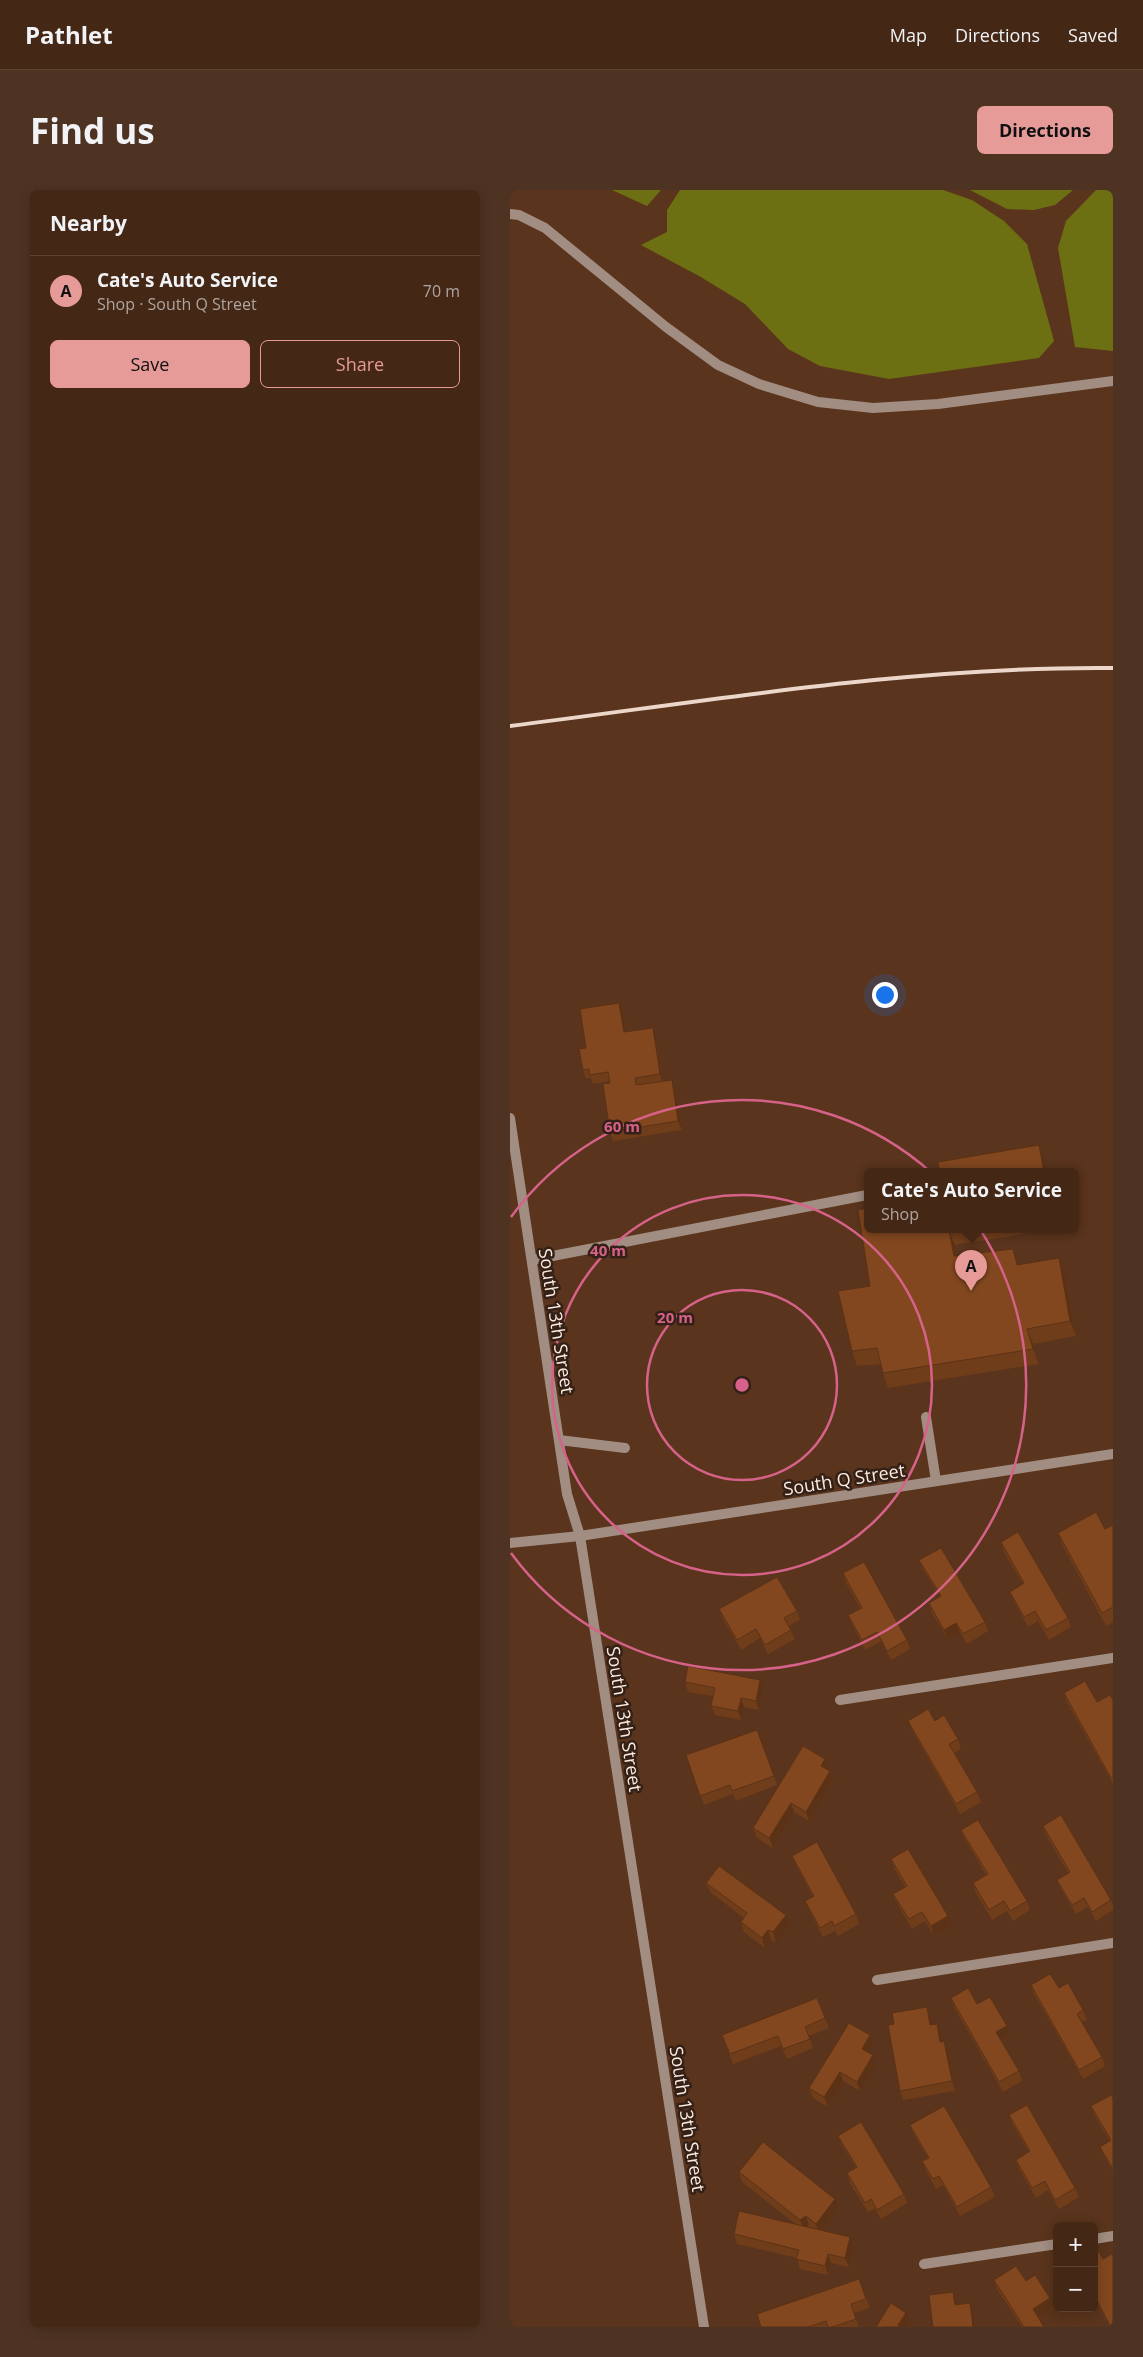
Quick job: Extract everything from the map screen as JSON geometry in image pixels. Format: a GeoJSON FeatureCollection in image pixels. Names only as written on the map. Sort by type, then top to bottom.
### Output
{"type":"FeatureCollection","features":[{"type":"Feature","properties":{"kind":"street"},"geometry":{"type":"LineString","coordinates":[[510,214],[519,215],[545,228],[666,327],[718,365],[759,384],[818,402],[873,408],[938,404],[1113,381]]}},
{"type":"Feature","properties":{"kind":"street","name":"South 13th Street"},"geometry":{"type":"LineString","coordinates":[[510,1118],[567,1494],[580,1536],[704,2327]]}},
{"type":"Feature","properties":{"kind":"street"},"geometry":{"type":"LineString","coordinates":[[532,1260],[864,1195]]}},
{"type":"Feature","properties":{"kind":"street"},"geometry":{"type":"LineString","coordinates":[[926,1416],[936,1481]]}},
{"type":"Feature","properties":{"kind":"street"},"geometry":{"type":"LineString","coordinates":[[559,1440],[625,1448]]}},
{"type":"Feature","properties":{"kind":"street","name":"South Q Street"},"geometry":{"type":"LineString","coordinates":[[510,1543],[580,1536],[1113,1454]]}},
{"type":"Feature","properties":{"kind":"street"},"geometry":{"type":"LineString","coordinates":[[840,1700],[1113,1658]]}},
{"type":"Feature","properties":{"kind":"street"},"geometry":{"type":"LineString","coordinates":[[877,1980],[1113,1943]]}},
{"type":"Feature","properties":{"kind":"street"},"geometry":{"type":"LineString","coordinates":[[1098,2238],[1113,2236]]}},
{"type":"Feature","properties":{"kind":"street"},"geometry":{"type":"LineString","coordinates":[[924,2264],[1053,2245]]}},
{"type":"Feature","properties":{"kind":"shaded area"},"geometry":{"type":"Polygon","coordinates":[[[612,190],[661,190],[647,206],[612,190]]]}},
{"type":"Feature","properties":{"kind":"shaded area"},"geometry":{"type":"Polygon","coordinates":[[[680,190],[943,190],[972,200],[1004,221],[1027,244],[1054,341],[1039,358],[889,379],[820,366],[788,349],[745,304],[699,276],[641,245],[667,232],[667,210],[680,190]]]}},
{"type":"Feature","properties":{"kind":"shaded area"},"geometry":{"type":"Polygon","coordinates":[[[970,190],[1073,190],[1055,205],[1034,210],[1007,209],[970,190]]]}},
{"type":"Feature","properties":{"kind":"shaded area"},"geometry":{"type":"Polygon","coordinates":[[[1096,190],[1113,190],[1113,351],[1075,347],[1058,248],[1066,221],[1096,190]]]}},
{"type":"Feature","properties":{"kind":"building"},"geometry":{"type":"Polygon","coordinates":[[[619,1003],[624,1032],[653,1028],[660,1074],[635,1078],[636,1085],[672,1080],[678,1121],[610,1132],[603,1084],[610,1083],[608,1072],[589,1075],[589,1069],[583,1070],[579,1049],[586,1048],[580,1009],[619,1003]]]}},
{"type":"Feature","properties":{"kind":"building"},"geometry":{"type":"Polygon","coordinates":[[[1039,1145],[1043,1168],[939,1168],[938,1162],[1039,1145]]]}},
{"type":"Feature","properties":{"kind":"building"},"geometry":{"type":"Polygon","coordinates":[[[864,1209],[864,1233],[950,1233],[954,1256],[1013,1249],[1017,1265],[1059,1258],[1070,1321],[1027,1329],[1033,1349],[883,1373],[877,1348],[852,1351],[838,1291],[870,1286],[858,1210],[864,1209]]]}},
{"type":"Feature","properties":{"kind":"building"},"geometry":{"type":"Polygon","coordinates":[[[1096,1512],[1105,1529],[1113,1525],[1113,1607],[1102,1613],[1058,1533],[1096,1512]]]}},
{"type":"Feature","properties":{"kind":"building"},"geometry":{"type":"Polygon","coordinates":[[[1018,1532],[1068,1618],[1046,1630],[1035,1611],[1024,1617],[1010,1592],[1024,1583],[1001,1542],[1018,1532]]]}},
{"type":"Feature","properties":{"kind":"building"},"geometry":{"type":"Polygon","coordinates":[[[941,1548],[985,1622],[963,1634],[956,1623],[944,1630],[929,1603],[941,1596],[919,1560],[941,1548]]]}},
{"type":"Feature","properties":{"kind":"building"},"geometry":{"type":"Polygon","coordinates":[[[864,1562],[907,1640],[887,1651],[877,1632],[862,1640],[848,1615],[862,1608],[843,1573],[864,1562]]]}},
{"type":"Feature","properties":{"kind":"building"},"geometry":{"type":"Polygon","coordinates":[[[777,1577],[797,1611],[784,1618],[791,1630],[765,1645],[756,1629],[737,1640],[719,1609],[777,1577]]]}},
{"type":"Feature","properties":{"kind":"building"},"geometry":{"type":"Polygon","coordinates":[[[688,1666],[760,1680],[756,1701],[741,1698],[738,1711],[711,1706],[715,1688],[685,1682],[688,1666]]]}},
{"type":"Feature","properties":{"kind":"building"},"geometry":{"type":"Polygon","coordinates":[[[1085,1681],[1097,1702],[1110,1695],[1113,1700],[1113,1777],[1111,1778],[1064,1693],[1085,1681]]]}},
{"type":"Feature","properties":{"kind":"building"},"geometry":{"type":"Polygon","coordinates":[[[928,1709],[935,1721],[944,1715],[958,1739],[949,1744],[977,1792],[956,1804],[908,1721],[928,1709]]]}},
{"type":"Feature","properties":{"kind":"building"},"geometry":{"type":"Polygon","coordinates":[[[757,1730],[774,1776],[732,1791],[730,1785],[700,1796],[686,1755],[757,1730]]]}},
{"type":"Feature","properties":{"kind":"building"},"geometry":{"type":"Polygon","coordinates":[[[803,1746],[825,1759],[821,1766],[830,1771],[806,1812],[791,1803],[769,1838],[753,1828],[803,1746]]]}},
{"type":"Feature","properties":{"kind":"building"},"geometry":{"type":"Polygon","coordinates":[[[1061,1815],[1111,1900],[1092,1912],[1084,1898],[1072,1905],[1057,1880],[1070,1872],[1043,1826],[1061,1815]]]}},
{"type":"Feature","properties":{"kind":"building"},"geometry":{"type":"Polygon","coordinates":[[[978,1820],[1027,1901],[1010,1911],[1004,1901],[989,1910],[973,1883],[988,1874],[961,1830],[978,1820]]]}},
{"type":"Feature","properties":{"kind":"building"},"geometry":{"type":"Polygon","coordinates":[[[817,1842],[856,1914],[834,1926],[832,1921],[820,1928],[805,1901],[814,1896],[792,1856],[817,1842]]]}},
{"type":"Feature","properties":{"kind":"building"},"geometry":{"type":"Polygon","coordinates":[[[908,1849],[948,1916],[931,1926],[922,1912],[909,1919],[893,1894],[907,1886],[891,1859],[908,1849]]]}},
{"type":"Feature","properties":{"kind":"building"},"geometry":{"type":"Polygon","coordinates":[[[719,1866],[786,1915],[773,1932],[768,1930],[762,1938],[741,1922],[747,1913],[706,1883],[719,1866]]]}},
{"type":"Feature","properties":{"kind":"building"},"geometry":{"type":"Polygon","coordinates":[[[1050,1974],[1059,1988],[1068,1983],[1083,2010],[1077,2014],[1102,2057],[1079,2070],[1031,1985],[1050,1974]]]}},
{"type":"Feature","properties":{"kind":"building"},"geometry":{"type":"Polygon","coordinates":[[[968,1988],[977,2004],[990,1997],[1007,2026],[996,2032],[1019,2071],[999,2082],[951,1998],[968,1988]]]}},
{"type":"Feature","properties":{"kind":"building"},"geometry":{"type":"Polygon","coordinates":[[[817,1998],[825,2018],[805,2027],[810,2039],[783,2049],[778,2036],[730,2054],[722,2035],[817,1998]]]}},
{"type":"Feature","properties":{"kind":"building"},"geometry":{"type":"Polygon","coordinates":[[[927,2007],[930,2025],[937,2024],[940,2042],[944,2041],[952,2081],[900,2091],[888,2025],[894,2024],[892,2013],[927,2007]]]}},
{"type":"Feature","properties":{"kind":"building"},"geometry":{"type":"Polygon","coordinates":[[[849,2023],[870,2035],[862,2049],[873,2055],[857,2082],[840,2072],[824,2097],[809,2088],[849,2023]]]}},
{"type":"Feature","properties":{"kind":"building"},"geometry":{"type":"Polygon","coordinates":[[[1111,2095],[1113,2098],[1113,2169],[1100,2147],[1111,2140],[1091,2106],[1111,2095]]]}},
{"type":"Feature","properties":{"kind":"building"},"geometry":{"type":"Polygon","coordinates":[[[1027,2105],[1075,2188],[1055,2200],[1045,2181],[1032,2188],[1016,2160],[1030,2151],[1009,2115],[1027,2105]]]}},
{"type":"Feature","properties":{"kind":"building"},"geometry":{"type":"Polygon","coordinates":[[[944,2106],[991,2187],[957,2207],[939,2176],[933,2179],[922,2161],[929,2158],[910,2125],[944,2106]]]}},
{"type":"Feature","properties":{"kind":"building"},"geometry":{"type":"Polygon","coordinates":[[[861,2122],[904,2194],[877,2210],[871,2199],[865,2203],[847,2173],[857,2167],[838,2136],[861,2122]]]}},
{"type":"Feature","properties":{"kind":"building"},"geometry":{"type":"Polygon","coordinates":[[[763,2142],[835,2199],[816,2224],[806,2216],[800,2220],[739,2172],[763,2142]]]}},
{"type":"Feature","properties":{"kind":"building"},"geometry":{"type":"Polygon","coordinates":[[[739,2211],[850,2237],[845,2258],[828,2254],[825,2266],[796,2259],[799,2250],[734,2234],[739,2211]]]}},
{"type":"Feature","properties":{"kind":"building"},"geometry":{"type":"Polygon","coordinates":[[[1098,2252],[1103,2259],[1113,2255],[1113,2327],[1111,2327],[1098,2303],[1098,2252]]]}},
{"type":"Feature","properties":{"kind":"building"},"geometry":{"type":"Polygon","coordinates":[[[1016,2266],[1026,2281],[1035,2275],[1050,2298],[1033,2309],[1044,2327],[1024,2327],[994,2280],[1016,2266]]]}},
{"type":"Feature","properties":{"kind":"building"},"geometry":{"type":"Polygon","coordinates":[[[859,2279],[866,2299],[851,2304],[856,2319],[832,2327],[828,2327],[826,2321],[808,2327],[761,2327],[757,2314],[859,2279]]]}},
{"type":"Feature","properties":{"kind":"building"},"geometry":{"type":"Polygon","coordinates":[[[953,2292],[955,2305],[970,2303],[973,2327],[933,2327],[929,2295],[953,2292]]]}},
{"type":"Feature","properties":{"kind":"building"},"geometry":{"type":"Polygon","coordinates":[[[891,2303],[906,2313],[898,2325],[901,2327],[876,2327],[891,2303]]]}},
{"type":"Feature","properties":{"kind":"railway"},"geometry":{"type":"LineString","coordinates":[[510,726],[735,696],[886,679],[1037,669],[1113,668]]}},
{"type":"Feature","properties":{"kind":"place","name":"Cate's Auto Service"},"geometry":{"type":"Point","coordinates":[971,1291]}}]}
